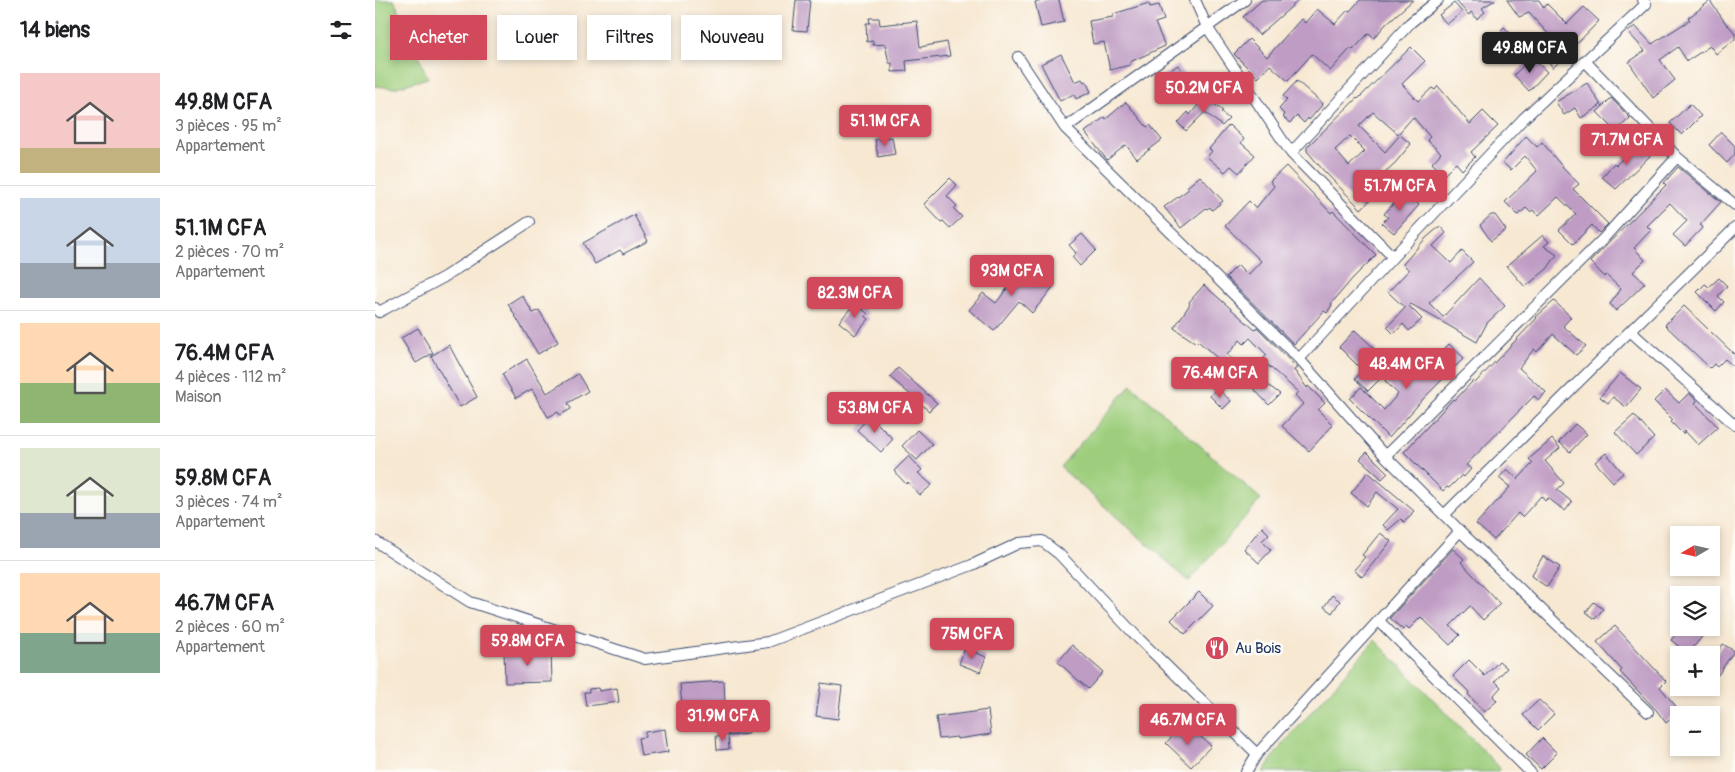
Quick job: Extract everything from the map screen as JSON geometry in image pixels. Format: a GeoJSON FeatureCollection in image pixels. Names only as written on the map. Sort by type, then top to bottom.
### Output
{"type":"FeatureCollection","features":[{"type":"Feature","properties":{"kind":"street"},"geometry":{"type":"LineString","coordinates":[[1195,0],[1207,26],[1291,152],[1393,257]]}},
{"type":"Feature","properties":{"kind":"street"},"geometry":{"type":"LineString","coordinates":[[1065,128],[1245,0]]}},
{"type":"Feature","properties":{"kind":"street"},"geometry":{"type":"LineString","coordinates":[[1291,152],[1410,23],[1438,0]]}},
{"type":"Feature","properties":{"kind":"street"},"geometry":{"type":"LineString","coordinates":[[1299,359],[1523,119],[1647,2]]}},
{"type":"Feature","properties":{"kind":"street"},"geometry":{"type":"LineString","coordinates":[[1017,58],[1065,128],[1299,359],[1385,456],[1648,712]]}},
{"type":"Feature","properties":{"kind":"street"},"geometry":{"type":"LineString","coordinates":[[1585,61],[1677,157],[1735,205]]}},
{"type":"Feature","properties":{"kind":"street"},"geometry":{"type":"LineString","coordinates":[[1385,456],[1603,239],[1677,157]]}},
{"type":"Feature","properties":{"kind":"street"},"geometry":{"type":"LineString","coordinates":[[375,308],[379,312],[444,277],[529,222]]}},
{"type":"Feature","properties":{"kind":"street"},"geometry":{"type":"LineString","coordinates":[[1444,515],[1735,228]]}},
{"type":"Feature","properties":{"kind":"street"},"geometry":{"type":"LineString","coordinates":[[1629,331],[1735,425]]}},
{"type":"Feature","properties":{"kind":"street"},"geometry":{"type":"LineString","coordinates":[[1247,772],[1257,754],[1460,530]]}},
{"type":"Feature","properties":{"kind":"street"},"geometry":{"type":"LineString","coordinates":[[375,541],[470,602],[645,659],[768,642],[972,565],[1019,543],[1042,541],[1059,554],[1138,638],[1257,754]]}},
{"type":"Feature","properties":{"kind":"street"},"geometry":{"type":"LineString","coordinates":[[1379,621],[1530,772]]}},
{"type":"Feature","properties":{"kind":"green space"},"geometry":{"type":"Polygon","coordinates":[[[375,0],[394,0],[401,15],[390,15],[390,60],[420,60],[428,78],[394,88],[375,86],[375,0]]]}},
{"type":"Feature","properties":{"kind":"green space"},"geometry":{"type":"Polygon","coordinates":[[[1131,385],[1261,499],[1189,581],[1060,467],[1131,385]]]}},
{"type":"Feature","properties":{"kind":"green space"},"geometry":{"type":"Polygon","coordinates":[[[1375,640],[1500,768],[1497,772],[1263,772],[1278,750],[1375,640]]]}},
{"type":"Feature","properties":{"kind":"building"},"geometry":{"type":"Polygon","coordinates":[[[796,0],[810,0],[807,31],[793,30],[796,0]]]}},
{"type":"Feature","properties":{"kind":"building"},"geometry":{"type":"Polygon","coordinates":[[[1059,0],[1064,22],[1041,27],[1035,2],[1059,0]]]}},
{"type":"Feature","properties":{"kind":"building"},"geometry":{"type":"Polygon","coordinates":[[[1262,0],[1299,0],[1259,35],[1243,17],[1262,0]]]}},
{"type":"Feature","properties":{"kind":"building"},"geometry":{"type":"Polygon","coordinates":[[[1360,0],[1413,0],[1386,24],[1374,38],[1369,33],[1353,50],[1351,48],[1330,71],[1312,54],[1288,81],[1270,65],[1258,78],[1234,54],[1249,39],[1267,57],[1301,19],[1305,23],[1317,9],[1335,24],[1360,0]]]}},
{"type":"Feature","properties":{"kind":"building"},"geometry":{"type":"Polygon","coordinates":[[[1455,0],[1495,0],[1482,8],[1485,12],[1477,19],[1471,12],[1469,15],[1455,0]]]}},
{"type":"Feature","properties":{"kind":"building"},"geometry":{"type":"Polygon","coordinates":[[[1507,0],[1539,0],[1544,8],[1547,4],[1567,24],[1584,7],[1599,21],[1553,68],[1541,50],[1552,38],[1529,13],[1519,17],[1507,0]]]}},
{"type":"Feature","properties":{"kind":"building"},"geometry":{"type":"Polygon","coordinates":[[[1710,1],[1735,33],[1735,39],[1716,54],[1710,46],[1687,61],[1678,47],[1660,60],[1675,80],[1653,98],[1629,62],[1645,51],[1628,32],[1635,26],[1652,44],[1690,20],[1688,18],[1710,1]]]}},
{"type":"Feature","properties":{"kind":"building"},"geometry":{"type":"Polygon","coordinates":[[[1149,3],[1150,7],[1159,5],[1164,20],[1155,23],[1165,46],[1130,62],[1130,65],[1110,70],[1104,42],[1093,44],[1089,21],[1113,17],[1113,14],[1149,3]]]}},
{"type":"Feature","properties":{"kind":"building"},"geometry":{"type":"Polygon","coordinates":[[[1454,3],[1462,12],[1447,24],[1439,15],[1454,3]]]}},
{"type":"Feature","properties":{"kind":"building"},"geometry":{"type":"Polygon","coordinates":[[[869,18],[879,18],[880,25],[917,21],[920,47],[947,42],[950,56],[906,61],[907,71],[892,72],[892,63],[889,63],[885,44],[873,45],[873,41],[867,42],[866,23],[870,23],[869,18]]]}},
{"type":"Feature","properties":{"kind":"building"},"geometry":{"type":"Polygon","coordinates":[[[1504,27],[1515,39],[1502,52],[1491,40],[1504,27]]]}},
{"type":"Feature","properties":{"kind":"building"},"geometry":{"type":"Polygon","coordinates":[[[1411,47],[1425,61],[1402,84],[1418,101],[1432,88],[1435,90],[1438,86],[1470,124],[1483,111],[1498,126],[1471,152],[1475,157],[1462,170],[1456,163],[1444,175],[1432,163],[1441,153],[1427,140],[1430,137],[1413,117],[1398,134],[1373,112],[1359,126],[1385,152],[1400,135],[1411,144],[1395,163],[1373,183],[1372,185],[1379,192],[1361,209],[1307,151],[1307,147],[1411,47]],[[1350,136],[1335,150],[1349,166],[1365,151],[1350,136]]]}},
{"type":"Feature","properties":{"kind":"building"},"geometry":{"type":"Polygon","coordinates":[[[1061,54],[1075,82],[1082,79],[1084,82],[1086,81],[1091,92],[1076,99],[1074,94],[1060,101],[1041,64],[1061,54]]]}},
{"type":"Feature","properties":{"kind":"building"},"geometry":{"type":"Polygon","coordinates":[[[1532,57],[1547,72],[1529,91],[1514,75],[1532,57]]]}},
{"type":"Feature","properties":{"kind":"building"},"geometry":{"type":"Polygon","coordinates":[[[1178,65],[1185,76],[1166,90],[1158,79],[1178,65]]]}},
{"type":"Feature","properties":{"kind":"building"},"geometry":{"type":"Polygon","coordinates":[[[1297,81],[1323,104],[1304,123],[1297,116],[1290,123],[1283,117],[1285,115],[1279,109],[1287,100],[1283,96],[1297,81]]]}},
{"type":"Feature","properties":{"kind":"building"},"geometry":{"type":"Polygon","coordinates":[[[1587,83],[1601,105],[1581,118],[1575,108],[1564,115],[1556,102],[1587,83]]]}},
{"type":"Feature","properties":{"kind":"building"},"geometry":{"type":"Polygon","coordinates":[[[1205,96],[1223,111],[1221,112],[1229,119],[1222,126],[1205,112],[1186,131],[1178,123],[1188,112],[1190,115],[1205,96]]]}},
{"type":"Feature","properties":{"kind":"building"},"geometry":{"type":"Polygon","coordinates":[[[1611,98],[1630,118],[1616,131],[1597,112],[1611,98]]]}},
{"type":"Feature","properties":{"kind":"building"},"geometry":{"type":"Polygon","coordinates":[[[1126,102],[1147,127],[1150,125],[1162,140],[1137,159],[1126,145],[1107,160],[1085,132],[1105,117],[1106,119],[1126,102]]]}},
{"type":"Feature","properties":{"kind":"building"},"geometry":{"type":"Polygon","coordinates":[[[1690,104],[1701,116],[1682,135],[1670,123],[1690,104]]]}},
{"type":"Feature","properties":{"kind":"building"},"geometry":{"type":"Polygon","coordinates":[[[1229,125],[1244,139],[1241,143],[1255,155],[1239,173],[1231,166],[1225,172],[1207,157],[1212,151],[1209,149],[1229,125]]]}},
{"type":"Feature","properties":{"kind":"building"},"geometry":{"type":"Polygon","coordinates":[[[1721,132],[1735,146],[1735,154],[1727,163],[1709,145],[1721,132]]]}},
{"type":"Feature","properties":{"kind":"building"},"geometry":{"type":"Polygon","coordinates":[[[1526,136],[1537,147],[1542,142],[1579,184],[1573,189],[1608,224],[1599,233],[1592,225],[1573,244],[1559,230],[1576,214],[1558,197],[1538,216],[1533,210],[1530,212],[1526,208],[1518,215],[1505,202],[1537,171],[1525,156],[1511,170],[1503,163],[1526,136]]]}},
{"type":"Feature","properties":{"kind":"building"},"geometry":{"type":"Polygon","coordinates":[[[892,137],[895,154],[878,157],[875,140],[892,137]]]}},
{"type":"Feature","properties":{"kind":"building"},"geometry":{"type":"Polygon","coordinates":[[[1640,142],[1652,154],[1616,189],[1602,177],[1614,163],[1616,165],[1640,142]]]}},
{"type":"Feature","properties":{"kind":"building"},"geometry":{"type":"Polygon","coordinates":[[[1286,166],[1331,213],[1333,211],[1376,255],[1352,279],[1331,304],[1327,313],[1324,311],[1294,344],[1226,277],[1238,265],[1248,275],[1261,261],[1225,226],[1249,201],[1256,208],[1274,186],[1270,181],[1286,166]]]}},
{"type":"Feature","properties":{"kind":"building"},"geometry":{"type":"Polygon","coordinates":[[[1678,167],[1721,202],[1700,225],[1703,227],[1685,246],[1673,235],[1687,221],[1670,203],[1647,226],[1651,230],[1634,248],[1645,260],[1633,272],[1645,283],[1616,311],[1610,304],[1621,289],[1590,262],[1666,185],[1664,183],[1678,167]]]}},
{"type":"Feature","properties":{"kind":"building"},"geometry":{"type":"Polygon","coordinates":[[[1200,176],[1223,201],[1212,210],[1210,207],[1206,208],[1181,228],[1164,207],[1189,189],[1187,187],[1200,176]]]}},
{"type":"Feature","properties":{"kind":"building"},"geometry":{"type":"Polygon","coordinates":[[[950,178],[957,185],[947,196],[957,206],[954,209],[962,217],[950,228],[943,221],[941,222],[924,204],[950,178]]]}},
{"type":"Feature","properties":{"kind":"building"},"geometry":{"type":"Polygon","coordinates":[[[1405,191],[1419,205],[1394,233],[1382,223],[1388,217],[1384,214],[1405,191]]]}},
{"type":"Feature","properties":{"kind":"building"},"geometry":{"type":"Polygon","coordinates":[[[634,215],[648,241],[623,254],[620,250],[595,264],[583,243],[634,215]]]}},
{"type":"Feature","properties":{"kind":"building"},"geometry":{"type":"Polygon","coordinates":[[[1491,215],[1495,215],[1506,230],[1491,241],[1480,225],[1491,215]]]}},
{"type":"Feature","properties":{"kind":"building"},"geometry":{"type":"Polygon","coordinates":[[[1440,226],[1446,233],[1433,246],[1451,263],[1462,251],[1473,262],[1429,303],[1443,317],[1479,278],[1505,306],[1487,323],[1477,342],[1411,304],[1409,306],[1422,319],[1409,331],[1403,324],[1394,334],[1387,327],[1405,308],[1388,292],[1409,270],[1403,264],[1425,239],[1440,226]]]}},
{"type":"Feature","properties":{"kind":"building"},"geometry":{"type":"Polygon","coordinates":[[[1082,234],[1096,250],[1080,266],[1072,257],[1076,253],[1069,245],[1082,234]]]}},
{"type":"Feature","properties":{"kind":"building"},"geometry":{"type":"Polygon","coordinates":[[[1543,235],[1549,242],[1544,246],[1557,255],[1547,269],[1525,287],[1507,266],[1543,235]]]}},
{"type":"Feature","properties":{"kind":"building"},"geometry":{"type":"Polygon","coordinates":[[[1018,262],[1041,283],[1046,278],[1054,286],[1032,313],[1019,301],[994,331],[969,310],[983,293],[996,303],[1009,286],[1002,280],[1018,262]]]}},
{"type":"Feature","properties":{"kind":"building"},"geometry":{"type":"Polygon","coordinates":[[[1719,278],[1727,286],[1718,296],[1724,302],[1716,311],[1697,292],[1705,284],[1709,287],[1719,278]]]}},
{"type":"Feature","properties":{"kind":"building"},"geometry":{"type":"Polygon","coordinates":[[[1204,285],[1255,330],[1257,327],[1297,368],[1294,370],[1307,388],[1308,386],[1325,403],[1318,410],[1333,425],[1309,451],[1282,426],[1303,404],[1295,395],[1298,392],[1262,360],[1267,355],[1250,338],[1244,344],[1240,340],[1227,355],[1280,394],[1269,405],[1235,369],[1233,372],[1198,341],[1196,343],[1174,328],[1190,304],[1189,302],[1204,285]]]}},
{"type":"Feature","properties":{"kind":"building"},"geometry":{"type":"Polygon","coordinates":[[[522,295],[533,313],[539,310],[558,342],[538,354],[508,304],[522,295]]]}},
{"type":"Feature","properties":{"kind":"building"},"geometry":{"type":"Polygon","coordinates":[[[1554,301],[1571,317],[1563,326],[1586,346],[1576,355],[1553,334],[1537,352],[1534,349],[1519,368],[1546,392],[1539,400],[1534,396],[1466,465],[1471,469],[1464,477],[1462,475],[1449,488],[1447,487],[1443,491],[1404,452],[1453,399],[1455,400],[1473,381],[1475,383],[1536,317],[1554,301]]]}},
{"type":"Feature","properties":{"kind":"building"},"geometry":{"type":"Polygon","coordinates":[[[855,303],[868,314],[865,316],[869,319],[855,335],[839,322],[855,303]]]}},
{"type":"Feature","properties":{"kind":"building"},"geometry":{"type":"Polygon","coordinates":[[[1684,306],[1735,355],[1735,368],[1725,359],[1717,367],[1714,364],[1710,368],[1665,325],[1684,306]]]}},
{"type":"Feature","properties":{"kind":"building"},"geometry":{"type":"Polygon","coordinates":[[[418,328],[433,353],[416,363],[401,338],[418,328]]]}},
{"type":"Feature","properties":{"kind":"building"},"geometry":{"type":"Polygon","coordinates":[[[1355,330],[1376,350],[1359,367],[1339,347],[1355,330]]]}},
{"type":"Feature","properties":{"kind":"building"},"geometry":{"type":"Polygon","coordinates":[[[1449,344],[1464,358],[1423,399],[1389,438],[1350,399],[1361,387],[1384,410],[1398,394],[1385,381],[1402,365],[1397,361],[1405,352],[1424,371],[1449,344]]]}},
{"type":"Feature","properties":{"kind":"building"},"geometry":{"type":"Polygon","coordinates":[[[449,345],[477,397],[460,407],[431,356],[449,345]]]}},
{"type":"Feature","properties":{"kind":"building"},"geometry":{"type":"Polygon","coordinates":[[[527,359],[547,393],[578,374],[588,391],[568,403],[571,409],[560,415],[558,412],[548,417],[532,389],[516,398],[502,374],[527,359]]]}},
{"type":"Feature","properties":{"kind":"building"},"geometry":{"type":"Polygon","coordinates":[[[1368,364],[1382,377],[1368,391],[1355,379],[1368,364]]]}},
{"type":"Feature","properties":{"kind":"building"},"geometry":{"type":"Polygon","coordinates":[[[898,368],[937,403],[929,411],[890,377],[898,368]]]}},
{"type":"Feature","properties":{"kind":"building"},"geometry":{"type":"Polygon","coordinates":[[[1620,373],[1641,389],[1626,407],[1613,397],[1608,403],[1600,397],[1620,373]]]}},
{"type":"Feature","properties":{"kind":"building"},"geometry":{"type":"Polygon","coordinates":[[[1217,388],[1231,401],[1223,409],[1210,396],[1217,388]]]}},
{"type":"Feature","properties":{"kind":"building"},"geometry":{"type":"Polygon","coordinates":[[[1665,390],[1679,403],[1689,393],[1697,401],[1695,403],[1718,427],[1698,445],[1685,431],[1683,434],[1671,422],[1673,420],[1654,401],[1665,390]]]}},
{"type":"Feature","properties":{"kind":"building"},"geometry":{"type":"Polygon","coordinates":[[[1634,415],[1654,438],[1636,455],[1615,432],[1634,415]]]}},
{"type":"Feature","properties":{"kind":"building"},"geometry":{"type":"Polygon","coordinates":[[[870,416],[893,439],[881,452],[857,430],[870,416]]]}},
{"type":"Feature","properties":{"kind":"building"},"geometry":{"type":"Polygon","coordinates":[[[1575,424],[1587,434],[1570,452],[1559,442],[1575,424]]]}},
{"type":"Feature","properties":{"kind":"building"},"geometry":{"type":"Polygon","coordinates":[[[917,430],[932,444],[917,460],[902,446],[917,430]]]}},
{"type":"Feature","properties":{"kind":"building"},"geometry":{"type":"Polygon","coordinates":[[[1552,439],[1560,448],[1545,461],[1564,483],[1557,490],[1572,502],[1565,511],[1548,498],[1545,501],[1541,496],[1522,517],[1518,513],[1494,540],[1476,524],[1510,487],[1499,478],[1507,469],[1518,479],[1533,463],[1529,459],[1552,439]]]}},
{"type":"Feature","properties":{"kind":"building"},"geometry":{"type":"Polygon","coordinates":[[[1367,452],[1388,473],[1382,479],[1360,459],[1367,452]]]}},
{"type":"Feature","properties":{"kind":"building"},"geometry":{"type":"Polygon","coordinates":[[[1606,453],[1623,473],[1613,482],[1595,462],[1606,453]]]}},
{"type":"Feature","properties":{"kind":"building"},"geometry":{"type":"Polygon","coordinates":[[[909,456],[922,470],[918,473],[932,485],[920,495],[894,471],[909,456]]]}},
{"type":"Feature","properties":{"kind":"building"},"geometry":{"type":"Polygon","coordinates":[[[1368,472],[1414,511],[1404,522],[1401,519],[1388,530],[1383,525],[1398,509],[1377,492],[1367,506],[1351,493],[1368,472]]]}},
{"type":"Feature","properties":{"kind":"building"},"geometry":{"type":"Polygon","coordinates":[[[1262,527],[1269,534],[1262,541],[1271,550],[1259,563],[1244,549],[1262,527]]]}},
{"type":"Feature","properties":{"kind":"building"},"geometry":{"type":"Polygon","coordinates":[[[1380,533],[1391,541],[1362,577],[1354,570],[1365,557],[1362,555],[1380,533]]]}},
{"type":"Feature","properties":{"kind":"building"},"geometry":{"type":"Polygon","coordinates":[[[1453,549],[1464,559],[1461,562],[1500,604],[1483,620],[1470,606],[1450,626],[1460,635],[1450,645],[1421,617],[1409,629],[1406,626],[1403,630],[1390,618],[1453,549]]]}},
{"type":"Feature","properties":{"kind":"building"},"geometry":{"type":"Polygon","coordinates":[[[1543,556],[1560,567],[1547,587],[1531,576],[1543,556]]]}},
{"type":"Feature","properties":{"kind":"building"},"geometry":{"type":"Polygon","coordinates":[[[1199,592],[1213,606],[1185,634],[1171,620],[1199,592]]]}},
{"type":"Feature","properties":{"kind":"building"},"geometry":{"type":"Polygon","coordinates":[[[1332,595],[1340,601],[1332,613],[1324,607],[1332,595]]]}},
{"type":"Feature","properties":{"kind":"building"},"geometry":{"type":"Polygon","coordinates":[[[1594,602],[1603,609],[1595,619],[1586,612],[1594,602]]]}},
{"type":"Feature","properties":{"kind":"building"},"geometry":{"type":"Polygon","coordinates":[[[1615,626],[1666,681],[1660,687],[1676,706],[1670,706],[1670,719],[1666,723],[1620,672],[1622,670],[1597,642],[1615,626]]]}},
{"type":"Feature","properties":{"kind":"building"},"geometry":{"type":"Polygon","coordinates":[[[1674,636],[1703,636],[1694,646],[1678,646],[1671,640],[1674,636]]]}},
{"type":"Feature","properties":{"kind":"building"},"geometry":{"type":"Polygon","coordinates":[[[1723,644],[1734,651],[1720,672],[1720,648],[1723,644]]]}},
{"type":"Feature","properties":{"kind":"building"},"geometry":{"type":"Polygon","coordinates":[[[1072,645],[1103,672],[1088,689],[1058,662],[1072,645]]]}},
{"type":"Feature","properties":{"kind":"building"},"geometry":{"type":"Polygon","coordinates":[[[965,648],[986,657],[980,672],[959,664],[965,648]]]}},
{"type":"Feature","properties":{"kind":"building"},"geometry":{"type":"Polygon","coordinates":[[[551,650],[552,682],[505,683],[504,652],[551,650]]]}},
{"type":"Feature","properties":{"kind":"building"},"geometry":{"type":"Polygon","coordinates":[[[1469,660],[1485,676],[1499,661],[1507,668],[1495,681],[1501,687],[1493,696],[1497,701],[1484,712],[1468,694],[1469,692],[1453,676],[1469,660]]]}},
{"type":"Feature","properties":{"kind":"building"},"geometry":{"type":"Polygon","coordinates":[[[724,681],[725,704],[682,706],[680,684],[724,681]]]}},
{"type":"Feature","properties":{"kind":"building"},"geometry":{"type":"Polygon","coordinates":[[[821,683],[842,686],[838,719],[816,716],[821,683]]]}},
{"type":"Feature","properties":{"kind":"building"},"geometry":{"type":"Polygon","coordinates":[[[598,688],[599,691],[617,688],[619,702],[586,706],[584,692],[589,692],[589,689],[598,688]]]}},
{"type":"Feature","properties":{"kind":"building"},"geometry":{"type":"Polygon","coordinates":[[[1539,700],[1554,714],[1538,730],[1523,715],[1539,700]]]}},
{"type":"Feature","properties":{"kind":"building"},"geometry":{"type":"Polygon","coordinates":[[[988,710],[991,734],[957,739],[957,737],[939,739],[936,717],[988,710]]]}},
{"type":"Feature","properties":{"kind":"building"},"geometry":{"type":"Polygon","coordinates":[[[746,717],[748,734],[729,736],[727,720],[746,717]]]}},
{"type":"Feature","properties":{"kind":"building"},"geometry":{"type":"Polygon","coordinates":[[[1181,727],[1191,737],[1196,732],[1211,746],[1191,767],[1166,743],[1181,727]]]}},
{"type":"Feature","properties":{"kind":"building"},"geometry":{"type":"Polygon","coordinates":[[[665,729],[668,752],[641,756],[638,738],[645,737],[645,732],[665,729]]]}},
{"type":"Feature","properties":{"kind":"building"},"geometry":{"type":"Polygon","coordinates":[[[728,735],[729,749],[717,750],[716,736],[728,735]]]}},
{"type":"Feature","properties":{"kind":"building"},"geometry":{"type":"Polygon","coordinates":[[[1542,738],[1557,753],[1541,769],[1526,755],[1542,738]]]}},
{"type":"Feature","properties":{"kind":"place","name":"Au Bois"},"geometry":{"type":"Point","coordinates":[1217,648]}}]}
